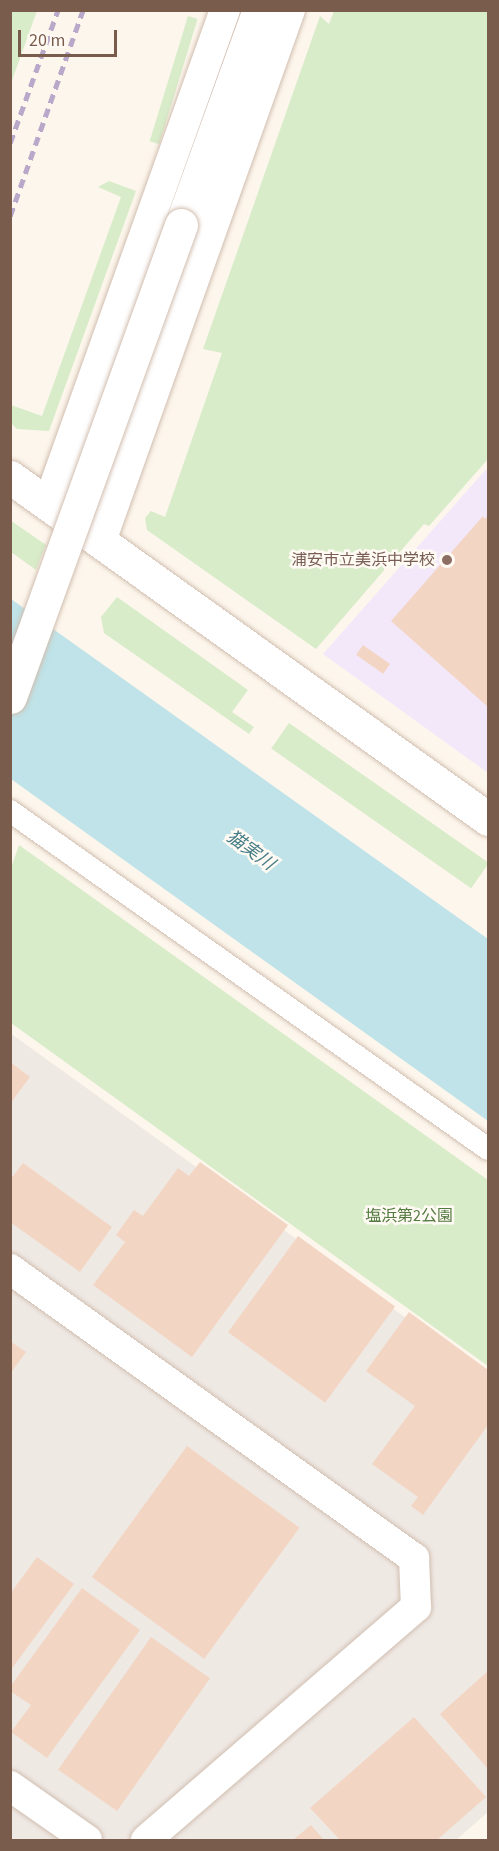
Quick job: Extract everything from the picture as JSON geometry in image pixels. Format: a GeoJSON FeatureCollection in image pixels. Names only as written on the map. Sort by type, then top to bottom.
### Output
{"type":"FeatureCollection","features":[{"type":"Feature","properties":{"kind":"street"},"geometry":{"type":"LineString","coordinates":[[48,504],[225,10]]}},
{"type":"Feature","properties":{"kind":"street"},"geometry":{"type":"LineString","coordinates":[[10,697],[259,10]]}},
{"type":"Feature","properties":{"kind":"street"},"geometry":{"type":"LineString","coordinates":[[101,541],[290,10]]}},
{"type":"Feature","properties":{"kind":"street"},"geometry":{"type":"LineString","coordinates":[[10,477],[489,819]]}},
{"type":"Feature","properties":{"kind":"street"},"geometry":{"type":"LineString","coordinates":[[12,818],[489,1149]]}},
{"type":"Feature","properties":{"kind":"street"},"geometry":{"type":"LineString","coordinates":[[10,1269],[414,1558],[416,1607],[146,1840]]}},
{"type":"Feature","properties":{"kind":"street"},"geometry":{"type":"LineString","coordinates":[[10,1786],[87,1840]]}},
{"type":"Feature","properties":{"kind":"shaded area","name":"浦安市立美浜中学校"},"geometry":{"type":"Polygon","coordinates":[[[488,467],[488,773],[323,654],[488,467]]]}},
{"type":"Feature","properties":{"kind":"shaded area"},"geometry":{"type":"Polygon","coordinates":[[[10,1033],[488,1377],[488,1812],[456,1840],[11,1840],[10,1033]]]}},
{"type":"Feature","properties":{"kind":"green space"},"geometry":{"type":"Polygon","coordinates":[[[10,11],[37,11],[11,83],[10,11]]]}},
{"type":"Feature","properties":{"kind":"green space"},"geometry":{"type":"Polygon","coordinates":[[[334,11],[488,11],[488,459],[429,526],[424,524],[316,649],[147,530],[145,518],[151,511],[165,517],[222,353],[203,349],[320,16],[329,24],[334,11]]]}},
{"type":"Feature","properties":{"kind":"green space"},"geometry":{"type":"Polygon","coordinates":[[[188,16],[198,19],[159,144],[150,141],[188,16]]]}},
{"type":"Feature","properties":{"kind":"green space"},"geometry":{"type":"Polygon","coordinates":[[[109,181],[136,191],[49,431],[17,429],[11,423],[11,405],[42,416],[121,197],[98,187],[109,181]]]}},
{"type":"Feature","properties":{"kind":"green space"},"geometry":{"type":"Polygon","coordinates":[[[10,520],[46,545],[36,570],[11,552],[10,520]]]}},
{"type":"Feature","properties":{"kind":"green space"},"geometry":{"type":"Polygon","coordinates":[[[117,597],[248,690],[232,712],[254,727],[249,734],[104,633],[101,617],[117,597]]]}},
{"type":"Feature","properties":{"kind":"green space"},"geometry":{"type":"Polygon","coordinates":[[[289,723],[488,862],[471,888],[271,748],[289,723]]]}},
{"type":"Feature","properties":{"kind":"green space","name":"塩浜第2公園"},"geometry":{"type":"Polygon","coordinates":[[[19,845],[488,1180],[488,1366],[11,1023],[11,868],[19,845]]]}},
{"type":"Feature","properties":{"kind":"water","name":"猫実川"},"geometry":{"type":"Polygon","coordinates":[[[11,599],[488,939],[488,1121],[11,779],[11,599]]]}},
{"type":"Feature","properties":{"kind":"building"},"geometry":{"type":"Polygon","coordinates":[[[488,515],[488,707],[391,621],[483,516],[485,519],[488,515]]]}},
{"type":"Feature","properties":{"kind":"building"},"geometry":{"type":"Polygon","coordinates":[[[363,645],[390,664],[383,674],[356,655],[363,645]]]}},
{"type":"Feature","properties":{"kind":"building"},"geometry":{"type":"Polygon","coordinates":[[[10,1062],[30,1077],[10,1104],[10,1062]]]}},
{"type":"Feature","properties":{"kind":"building"},"geometry":{"type":"Polygon","coordinates":[[[200,1162],[288,1225],[192,1357],[93,1285],[125,1242],[116,1235],[134,1210],[143,1216],[178,1168],[189,1176],[200,1162]]]}},
{"type":"Feature","properties":{"kind":"building"},"geometry":{"type":"Polygon","coordinates":[[[23,1163],[112,1227],[80,1272],[10,1222],[10,1180],[23,1163]]]}},
{"type":"Feature","properties":{"kind":"building"},"geometry":{"type":"Polygon","coordinates":[[[298,1236],[395,1307],[325,1403],[228,1332],[298,1236]]]}},
{"type":"Feature","properties":{"kind":"building"},"geometry":{"type":"Polygon","coordinates":[[[409,1312],[488,1370],[488,1425],[423,1515],[411,1506],[418,1497],[372,1464],[415,1406],[366,1371],[409,1312]]]}},
{"type":"Feature","properties":{"kind":"building"},"geometry":{"type":"Polygon","coordinates":[[[10,1341],[26,1352],[10,1374],[10,1341]]]}},
{"type":"Feature","properties":{"kind":"building"},"geometry":{"type":"Polygon","coordinates":[[[187,1446],[299,1528],[204,1659],[92,1577],[187,1446]]]}},
{"type":"Feature","properties":{"kind":"building"},"geometry":{"type":"Polygon","coordinates":[[[37,1557],[74,1584],[10,1671],[10,1594],[37,1557]]]}},
{"type":"Feature","properties":{"kind":"building"},"geometry":{"type":"Polygon","coordinates":[[[82,1588],[140,1630],[47,1758],[11,1732],[31,1705],[10,1691],[10,1687],[82,1588]]]}},
{"type":"Feature","properties":{"kind":"building"},"geometry":{"type":"Polygon","coordinates":[[[151,1637],[210,1678],[117,1811],[58,1770],[151,1637]]]}},
{"type":"Feature","properties":{"kind":"building"},"geometry":{"type":"Polygon","coordinates":[[[488,1671],[488,1769],[440,1714],[488,1671]]]}},
{"type":"Feature","properties":{"kind":"building"},"geometry":{"type":"Polygon","coordinates":[[[414,1717],[486,1797],[437,1840],[340,1840],[310,1808],[414,1717]]]}},
{"type":"Feature","properties":{"kind":"building"},"geometry":{"type":"Polygon","coordinates":[[[311,1825],[324,1840],[293,1840],[311,1825]]]}},
{"type":"Feature","properties":{"kind":"railway"},"geometry":{"type":"LineString","coordinates":[[10,143],[58,10]]}},
{"type":"Feature","properties":{"kind":"railway"},"geometry":{"type":"LineString","coordinates":[[10,216],[83,10]]}},
{"type":"Feature","properties":{"kind":"place","name":"浦安市立美浜中学校"},"geometry":{"type":"Point","coordinates":[447,560]}}]}
